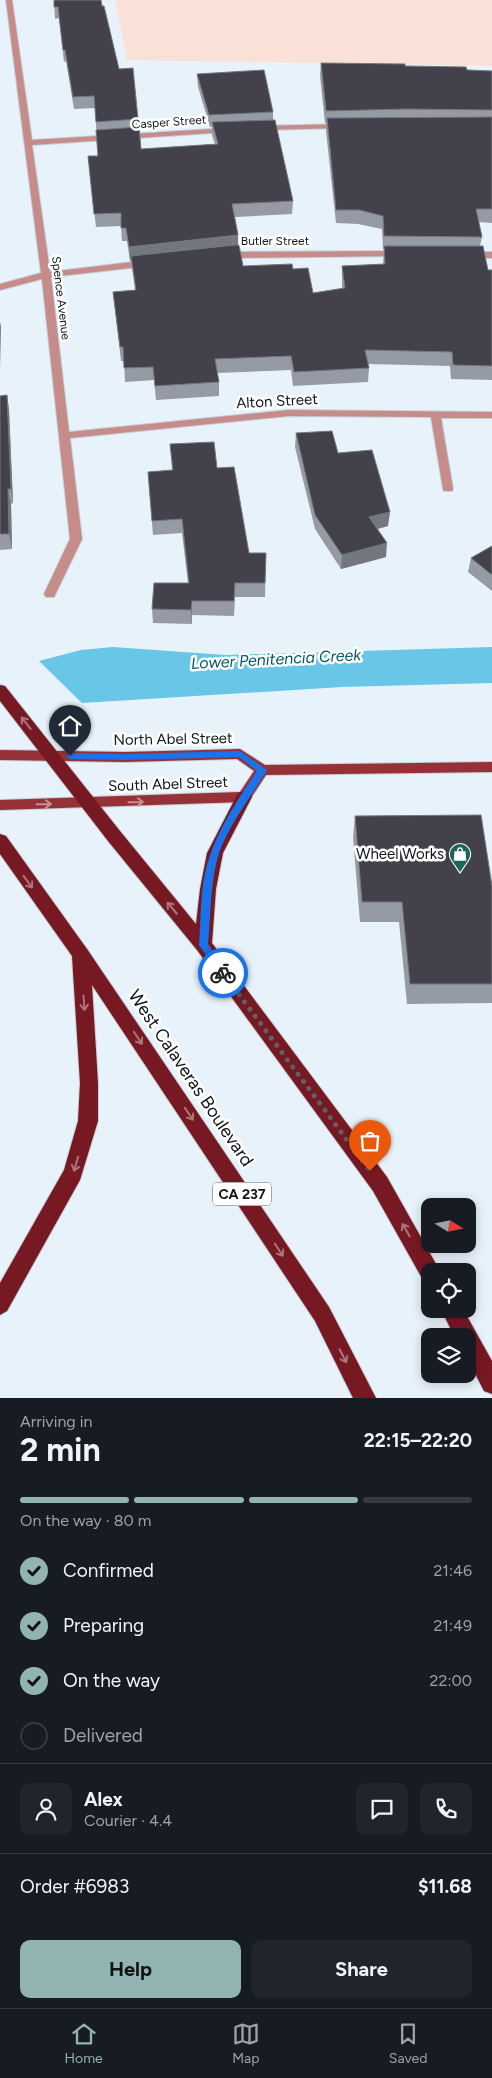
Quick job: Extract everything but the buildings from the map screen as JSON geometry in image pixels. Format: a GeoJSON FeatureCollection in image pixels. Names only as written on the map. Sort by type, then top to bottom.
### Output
{"type":"FeatureCollection","features":[{"type":"Feature","properties":{"kind":"highway"},"geometry":{"type":"LineString","coordinates":[[0,690],[87,803],[203,945],[380,1184],[425,1263]]}},
{"type":"Feature","properties":{"kind":"highway"},"geometry":{"type":"LineString","coordinates":[[203,945],[212,862],[227,828],[244,797]]}},
{"type":"Feature","properties":{"kind":"highway","name":"West Calaveras Boulevard"},"geometry":{"type":"LineString","coordinates":[[0,841],[81,954],[322,1314],[365,1398]]}},
{"type":"Feature","properties":{"kind":"highway"},"geometry":{"type":"LineString","coordinates":[[0,1304],[73,1173],[88,1121],[89,1083],[81,954]]}},
{"type":"Feature","properties":{"kind":"highway"},"geometry":{"type":"LineString","coordinates":[[476,1354],[492,1383]]}},
{"type":"Feature","properties":{"kind":"main road","name":"North Abel Street"},"geometry":{"type":"LineString","coordinates":[[0,755],[125,757],[240,754],[262,770]]}},
{"type":"Feature","properties":{"kind":"main road"},"geometry":{"type":"LineString","coordinates":[[262,770],[492,766]]}},
{"type":"Feature","properties":{"kind":"main road","name":"South Abel Street"},"geometry":{"type":"LineString","coordinates":[[0,805],[244,797],[262,770]]}},
{"type":"Feature","properties":{"kind":"street","name":"Spence Avenue"},"geometry":{"type":"LineString","coordinates":[[9,0],[46,275],[76,539],[50,594]]}},
{"type":"Feature","properties":{"kind":"street"},"geometry":{"type":"LineString","coordinates":[[250,128],[348,126]]}},
{"type":"Feature","properties":{"kind":"street","name":"Casper Street"},"geometry":{"type":"LineString","coordinates":[[28,143],[241,129]]}},
{"type":"Feature","properties":{"kind":"street","name":"Butler Street"},"geometry":{"type":"LineString","coordinates":[[216,256],[235,253],[413,254]]}},
{"type":"Feature","properties":{"kind":"street"},"geometry":{"type":"LineString","coordinates":[[462,255],[492,255]]}},
{"type":"Feature","properties":{"kind":"street"},"geometry":{"type":"LineString","coordinates":[[0,287],[46,275],[160,262]]}},
{"type":"Feature","properties":{"kind":"street","name":"Alton Street"},"geometry":{"type":"LineString","coordinates":[[65,435],[289,413],[492,415]]}},
{"type":"Feature","properties":{"kind":"street"},"geometry":{"type":"LineString","coordinates":[[436,415],[448,489]]}},
{"type":"Feature","properties":{"kind":"shaded area"},"geometry":{"type":"Polygon","coordinates":[[[115,0],[492,0],[492,66],[127,60],[115,0]]]}},
{"type":"Feature","properties":{"kind":"water","name":"Lower Penitencia Creek"},"geometry":{"type":"Polygon","coordinates":[[[113,647],[225,655],[492,647],[492,683],[342,687],[82,703],[39,661],[81,650],[113,647]]]}},
{"type":"Feature","properties":{"kind":"way so far"},"geometry":{"type":"LineString","coordinates":[[223,973],[370,1171]]}},
{"type":"Feature","properties":{"kind":"place","name":"Wheel Works"},"geometry":{"type":"Point","coordinates":[460,873]}},
{"type":"Feature","properties":{"kind":"route"},"geometry":{"type":"LineString","coordinates":[[70,756],[125,757],[240,754],[262,770],[227,828],[215,853],[210,871],[203,945],[223,973]]}}]}
